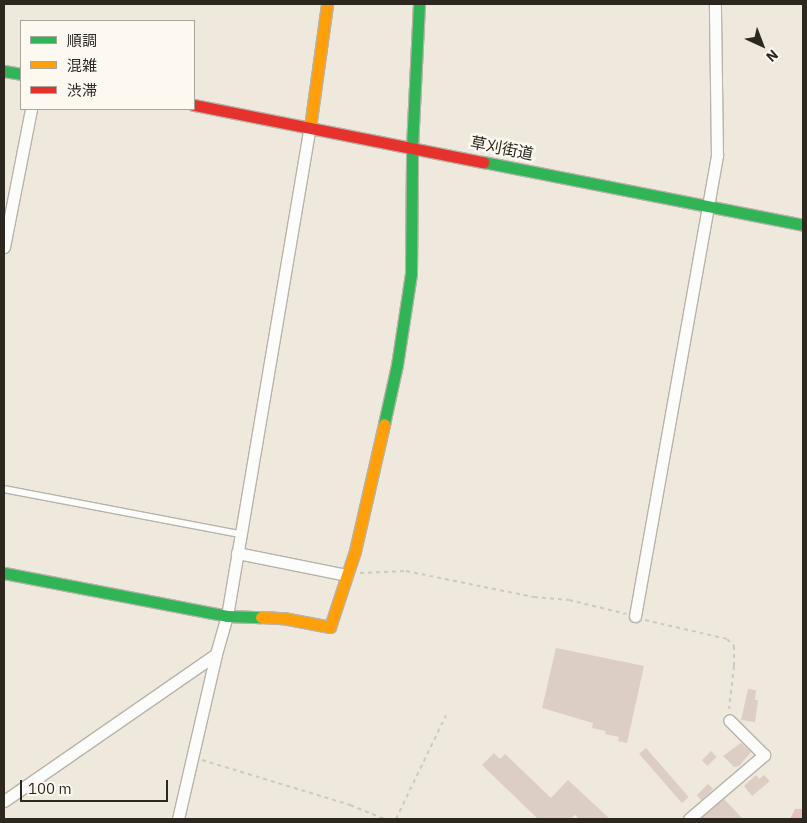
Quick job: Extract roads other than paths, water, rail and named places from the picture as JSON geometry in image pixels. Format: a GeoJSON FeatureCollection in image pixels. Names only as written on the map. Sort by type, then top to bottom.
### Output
{"type":"FeatureCollection","features":[{"type":"Feature","properties":{"kind":"street"},"geometry":{"type":"LineString","coordinates":[[178,819],[216,654],[227,616],[310,127],[327,4]]}},
{"type":"Feature","properties":{"kind":"street"},"geometry":{"type":"LineString","coordinates":[[4,573],[227,616],[283,618],[330,628],[356,551],[397,365],[411,274],[412,147],[419,4]]}},
{"type":"Feature","properties":{"kind":"street"},"geometry":{"type":"LineString","coordinates":[[635,616],[717,155],[715,4]]}},
{"type":"Feature","properties":{"kind":"street"},"geometry":{"type":"LineString","coordinates":[[4,71],[20,74]]}},
{"type":"Feature","properties":{"kind":"street","name":"草刈街道"},"geometry":{"type":"LineString","coordinates":[[195,105],[803,225]]}},
{"type":"Feature","properties":{"kind":"street"},"geometry":{"type":"LineString","coordinates":[[4,247],[31,110]]}},
{"type":"Feature","properties":{"kind":"street"},"geometry":{"type":"LineString","coordinates":[[238,554],[348,574]]}},
{"type":"Feature","properties":{"kind":"street"},"geometry":{"type":"LineString","coordinates":[[4,801],[216,654]]}},
{"type":"Feature","properties":{"kind":"street"},"geometry":{"type":"LineString","coordinates":[[689,819],[764,755],[729,720]]}},
{"type":"Feature","properties":{"kind":"lane"},"geometry":{"type":"LineString","coordinates":[[4,490],[240,534]]}}]}
